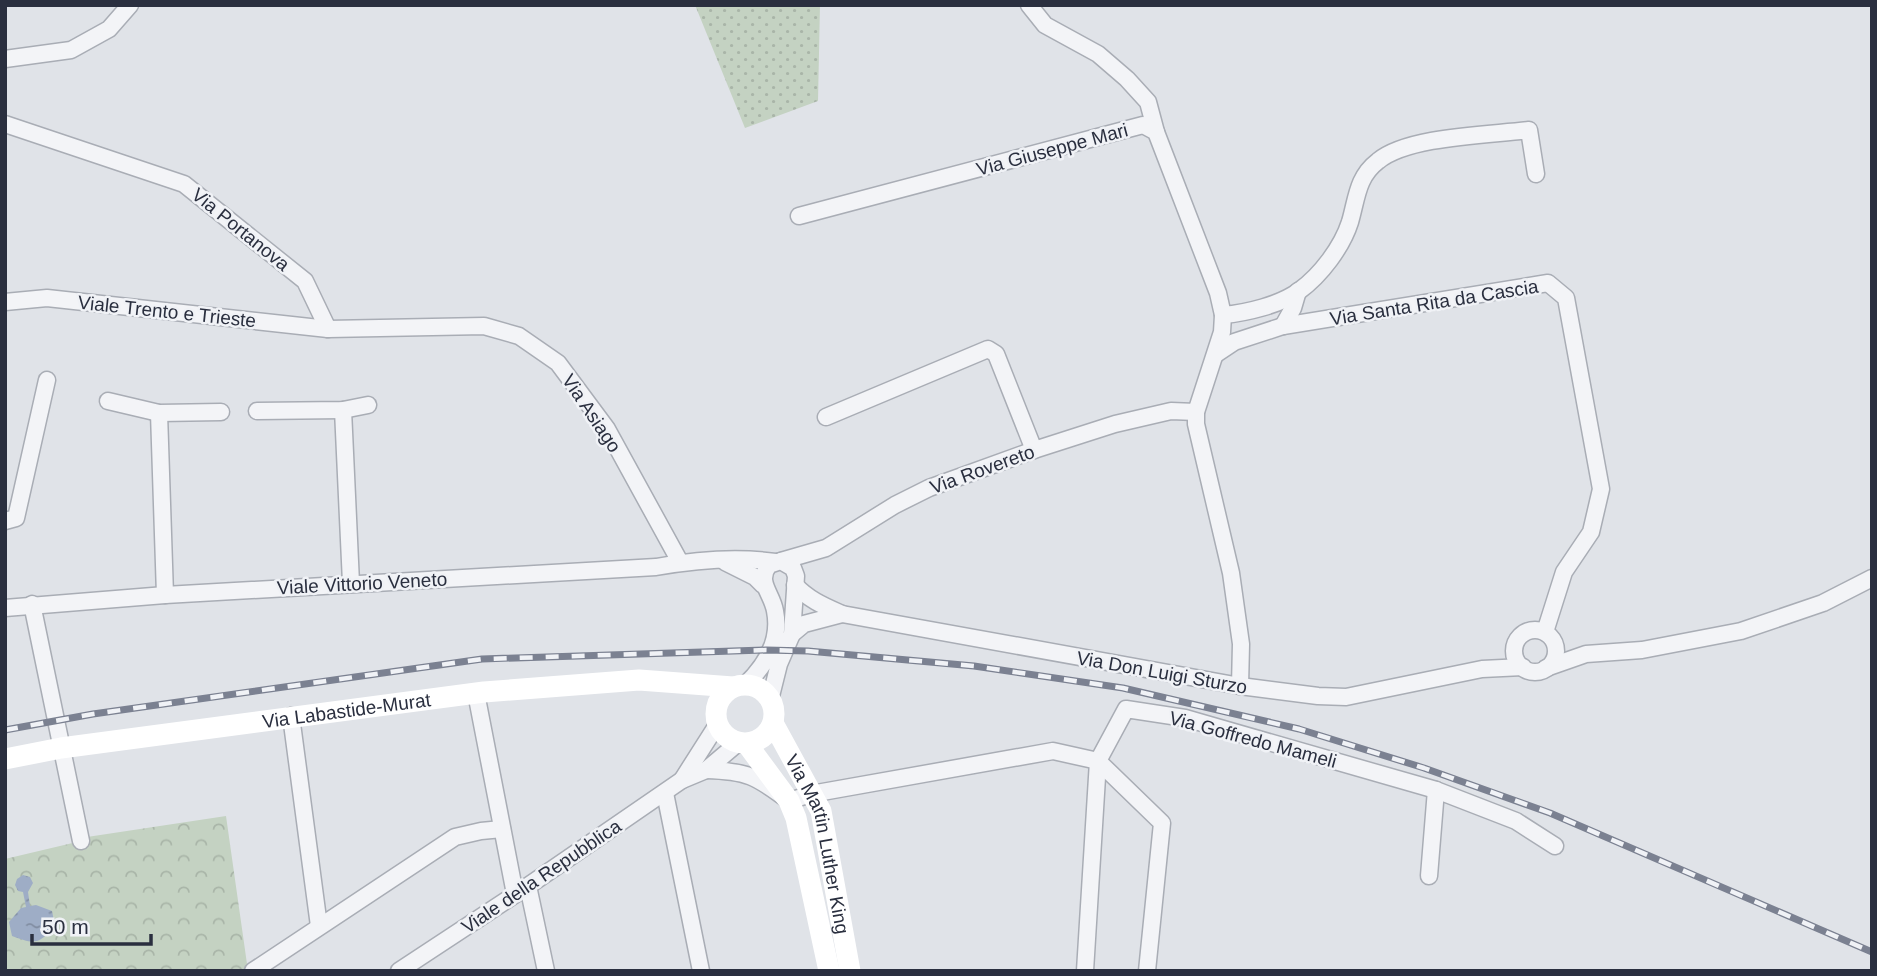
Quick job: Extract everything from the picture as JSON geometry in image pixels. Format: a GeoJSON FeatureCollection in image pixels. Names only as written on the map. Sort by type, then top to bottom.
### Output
{"type":"FeatureCollection","features":[{"type":"Feature","properties":{"kind":"street"},"geometry":{"type":"LineString","coordinates":[[5,59],[71,50],[108,29],[131,5]]}},
{"type":"Feature","properties":{"kind":"street"},"geometry":{"type":"LineString","coordinates":[[1029,5],[1045,24],[1098,54],[1127,79],[1149,102],[1156,132]]}},
{"type":"Feature","properties":{"kind":"street","name":"Via Portanova"},"geometry":{"type":"LineString","coordinates":[[5,124],[184,184],[306,281],[328,329]]}},
{"type":"Feature","properties":{"kind":"street","name":"Via Giuseppe Mari"},"geometry":{"type":"LineString","coordinates":[[799,216],[1143,125],[1156,132],[1218,293],[1223,314]]}},
{"type":"Feature","properties":{"kind":"street"},"geometry":{"type":"LineString","coordinates":[[1240,686],[1241,644],[1231,573],[1196,424],[1196,412],[1222,332],[1223,314],[1248,312],[1298,292],[1332,256],[1342,241],[1364,173],[1380,158],[1422,143],[1529,130],[1536,174]]}},
{"type":"Feature","properties":{"kind":"street","name":"Via Santa Rita da Cascia"},"geometry":{"type":"LineString","coordinates":[[1216,354],[1234,342],[1283,326],[1548,283],[1566,298],[1601,489],[1591,532],[1564,572],[1549,636]]}},
{"type":"Feature","properties":{"kind":"street"},"geometry":{"type":"LineString","coordinates":[[1275,302],[1272,316],[1275,322],[1283,326],[1293,309],[1298,292]]}},
{"type":"Feature","properties":{"kind":"street","name":"Viale Trento e Trieste"},"geometry":{"type":"LineString","coordinates":[[5,302],[47,298],[328,329]]}},
{"type":"Feature","properties":{"kind":"street","name":"Via Asiago"},"geometry":{"type":"LineString","coordinates":[[328,329],[484,326],[519,336],[558,363],[607,429],[680,562]]}},
{"type":"Feature","properties":{"kind":"street"},"geometry":{"type":"LineString","coordinates":[[826,417],[988,349],[996,354],[1034,450]]}},
{"type":"Feature","properties":{"kind":"street"},"geometry":{"type":"LineString","coordinates":[[5,521],[16,518],[47,380]]}},
{"type":"Feature","properties":{"kind":"street"},"geometry":{"type":"LineString","coordinates":[[108,401],[159,413],[221,412]]}},
{"type":"Feature","properties":{"kind":"street"},"geometry":{"type":"LineString","coordinates":[[257,411],[343,410],[368,405]]}},
{"type":"Feature","properties":{"kind":"street"},"geometry":{"type":"LineString","coordinates":[[343,410],[351,583]]}},
{"type":"Feature","properties":{"kind":"street","name":"Via Rovereto"},"geometry":{"type":"LineString","coordinates":[[778,561],[826,548],[895,505],[929,488],[1034,450],[1126,421],[1171,411],[1196,412]]}},
{"type":"Feature","properties":{"kind":"street"},"geometry":{"type":"LineString","coordinates":[[159,413],[165,595]]}},
{"type":"Feature","properties":{"kind":"street","name":"Viale Vittorio Veneto"},"geometry":{"type":"LineString","coordinates":[[5,608],[351,583],[656,567],[719,559],[752,558],[778,561]]}},
{"type":"Feature","properties":{"kind":"street"},"geometry":{"type":"LineString","coordinates":[[716,720],[720,698],[739,686],[767,660],[774,641],[776,614],[771,597],[763,585],[746,572],[719,559]]}},
{"type":"Feature","properties":{"kind":"street"},"geometry":{"type":"LineString","coordinates":[[763,585],[766,569],[778,561],[793,568],[795,585],[792,634],[779,664],[770,700]]}},
{"type":"Feature","properties":{"kind":"street","name":"Via Don Luigi Sturzo"},"geometry":{"type":"LineString","coordinates":[[795,585],[805,596],[842,614],[1240,686],[1346,697],[1482,669],[1523,667],[1534,671],[1586,654],[1642,650],[1741,631],[1823,603],[1865,582]]}},
{"type":"Feature","properties":{"kind":"street"},"geometry":{"type":"LineString","coordinates":[[33,604],[81,841]]}},
{"type":"Feature","properties":{"kind":"street","name":"Via Don Luigi Sturzo"},"geometry":{"type":"LineString","coordinates":[[792,634],[804,624],[842,614]]}},
{"type":"Feature","properties":{"kind":"street","name":"Via Don Luigi Sturzo"},"geometry":{"type":"LineString","coordinates":[[1482,669],[1515,649],[1520,636],[1525,632],[1539,630],[1586,654]]}},
{"type":"Feature","properties":{"kind":"street"},"geometry":{"type":"LineString","coordinates":[[1546,668],[1555,658],[1555,645],[1549,636]]}},
{"type":"Feature","properties":{"kind":"street"},"geometry":{"type":"LineString","coordinates":[[1515,649],[1515,656],[1523,667]]}},
{"type":"Feature","properties":{"kind":"street","name":"Via Labastide-Murat"},"geometry":{"type":"LineString","coordinates":[[5,759],[61,748],[476,693],[639,680],[739,686]]}},
{"type":"Feature","properties":{"kind":"street"},"geometry":{"type":"LineString","coordinates":[[688,684],[716,720],[722,733],[742,743],[763,737],[773,723],[773,708],[760,689],[739,686]]}},
{"type":"Feature","properties":{"kind":"street"},"geometry":{"type":"LineString","coordinates":[[476,693],[502,829],[546,971]]}},
{"type":"Feature","properties":{"kind":"street","name":"Via Goffredo Mameli"},"geometry":{"type":"LineString","coordinates":[[1098,761],[1126,709],[1185,718],[1436,790],[1516,821],[1555,846]]}},
{"type":"Feature","properties":{"kind":"street"},"geometry":{"type":"LineString","coordinates":[[291,716],[319,926]]}},
{"type":"Feature","properties":{"kind":"street","name":"Viale della Repubblica"},"geometry":{"type":"LineString","coordinates":[[682,780],[716,720]]}},
{"type":"Feature","properties":{"kind":"street","name":"Via Martin Luther King"},"geometry":{"type":"LineString","coordinates":[[773,723],[821,811],[850,971]]}},
{"type":"Feature","properties":{"kind":"street","name":"Viale della Repubblica"},"geometry":{"type":"LineString","coordinates":[[399,971],[682,780],[706,770],[742,743]]}},
{"type":"Feature","properties":{"kind":"street","name":"Via Martin Luther King"},"geometry":{"type":"LineString","coordinates":[[742,743],[789,801],[796,818],[829,971]]}},
{"type":"Feature","properties":{"kind":"street"},"geometry":{"type":"LineString","coordinates":[[789,801],[811,794],[1053,751],[1098,761],[1162,823],[1147,971]]}},
{"type":"Feature","properties":{"kind":"street"},"geometry":{"type":"LineString","coordinates":[[1085,971],[1098,761]]}},
{"type":"Feature","properties":{"kind":"street","name":"Viale della Repubblica"},"geometry":{"type":"LineString","coordinates":[[706,770],[748,774],[763,781],[789,801]]}},
{"type":"Feature","properties":{"kind":"street"},"geometry":{"type":"LineString","coordinates":[[1429,876],[1436,790]]}},
{"type":"Feature","properties":{"kind":"street"},"geometry":{"type":"LineString","coordinates":[[665,793],[701,971]]}},
{"type":"Feature","properties":{"kind":"street"},"geometry":{"type":"LineString","coordinates":[[254,971],[455,837],[502,829]]}},
{"type":"Feature","properties":{"kind":"green space"},"geometry":{"type":"Polygon","coordinates":[[[695,5],[820,5],[818,101],[745,128],[695,5]]]}},
{"type":"Feature","properties":{"kind":"green space"},"geometry":{"type":"Polygon","coordinates":[[[226,816],[248,971],[5,971],[5,859],[81,841],[87,837],[226,816]]]}},
{"type":"Feature","properties":{"kind":"water"},"geometry":{"type":"Polygon","coordinates":[[[23,875],[30,877],[33,883],[28,892],[30,906],[36,905],[52,911],[55,926],[45,936],[31,942],[12,936],[9,922],[21,908],[26,907],[23,892],[18,891],[15,885],[17,879],[23,875]]]}},
{"type":"Feature","properties":{"kind":"railway"},"geometry":{"type":"LineString","coordinates":[[5,730],[93,714],[482,659],[766,650],[808,651],[974,666],[1123,688],[1299,729],[1424,768],[1550,813],[1872,952]]}}]}
